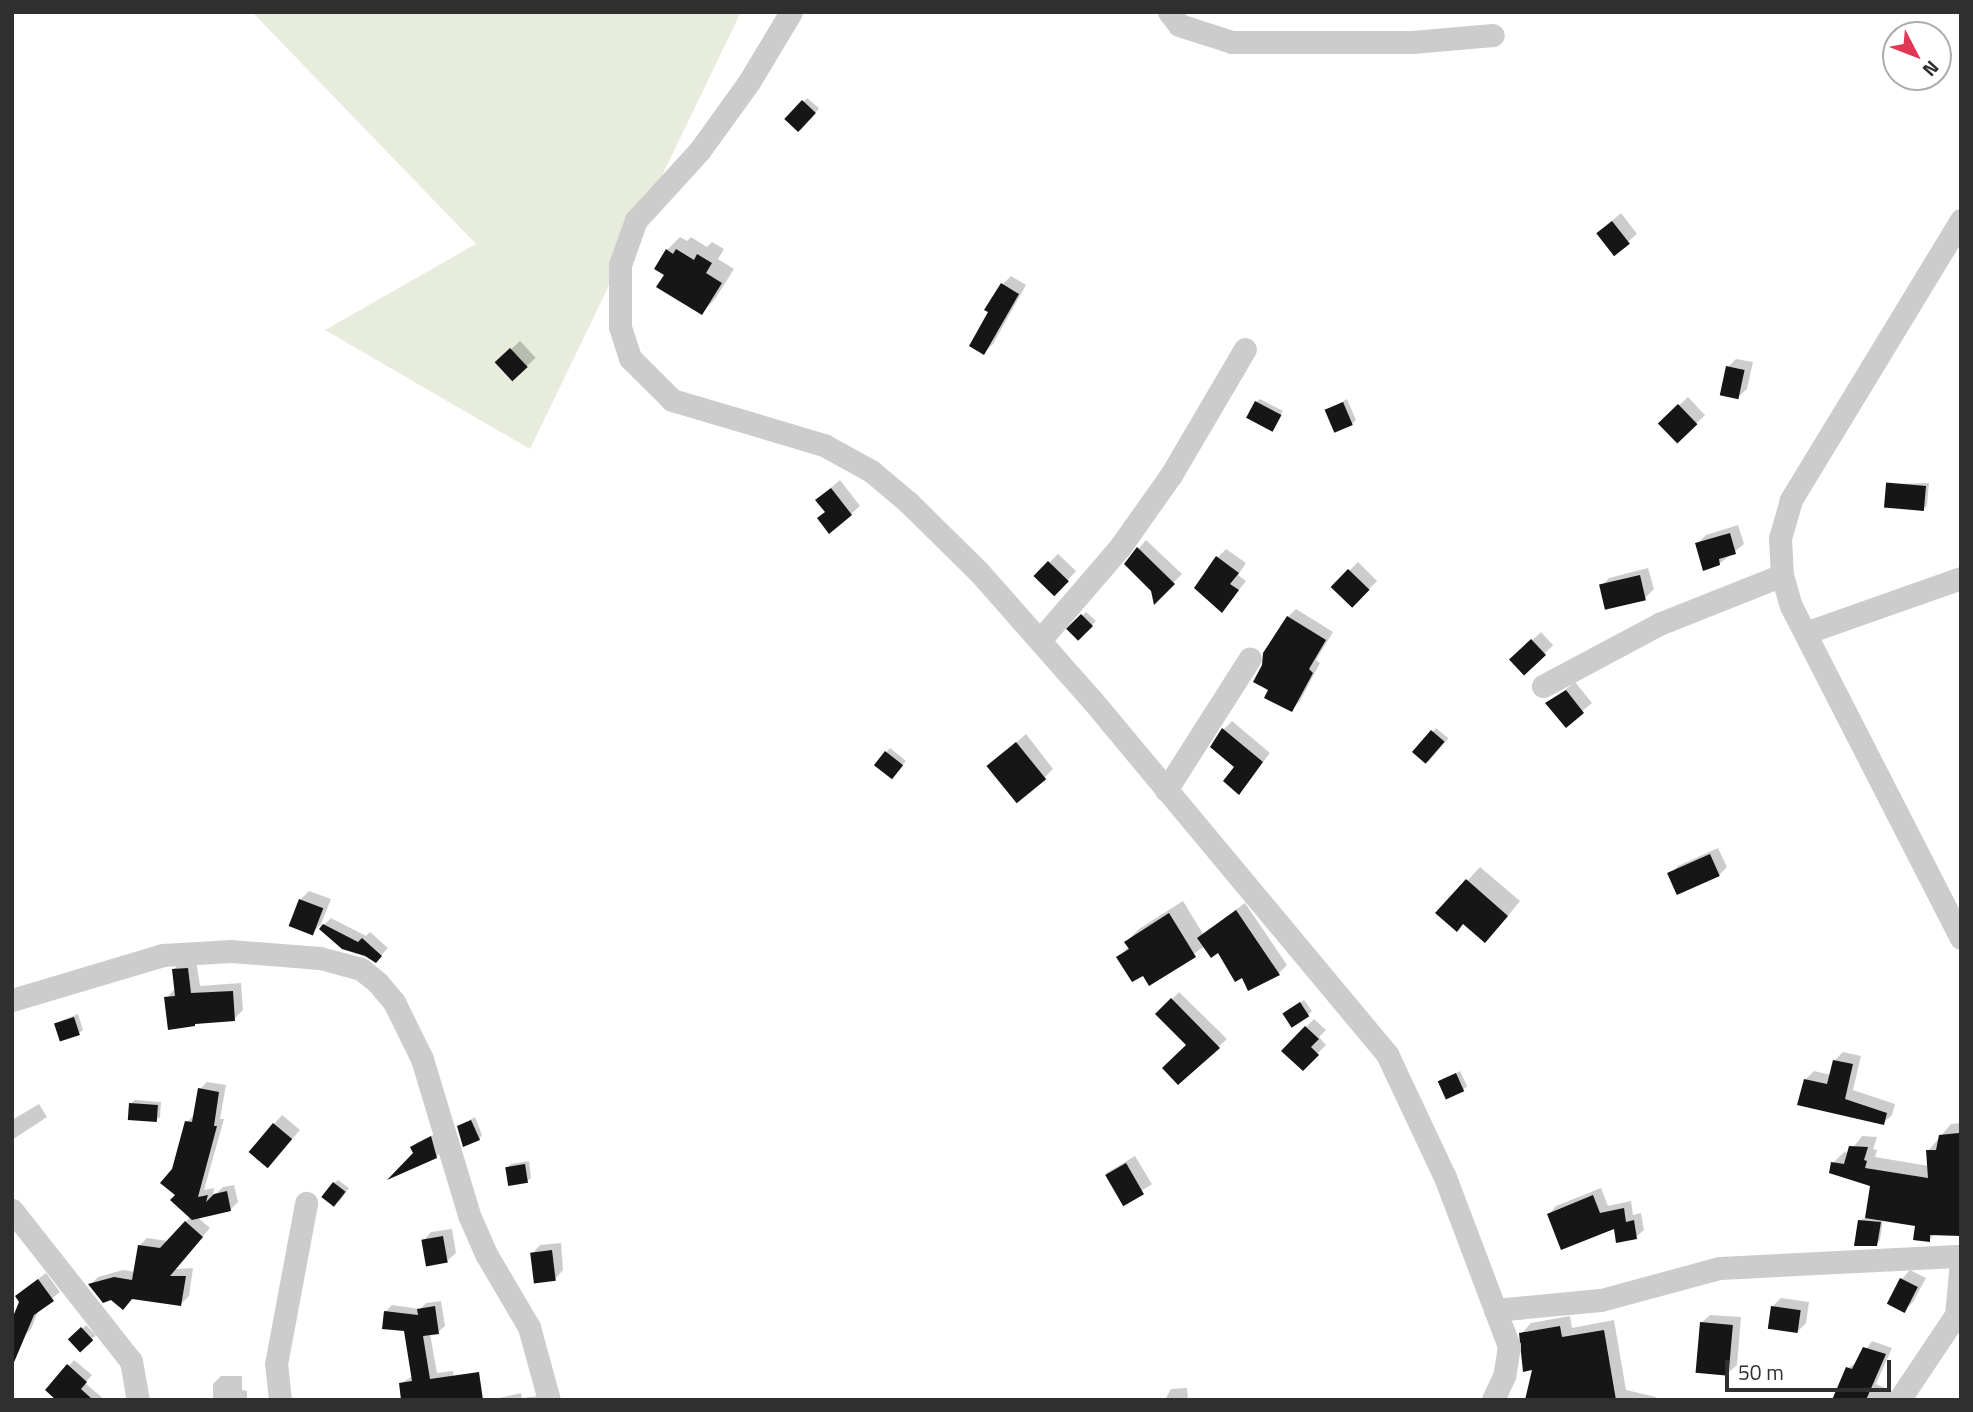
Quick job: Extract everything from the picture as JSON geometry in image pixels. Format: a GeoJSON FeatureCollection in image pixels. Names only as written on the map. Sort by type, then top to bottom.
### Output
{"type":"FeatureCollection","features":[{"type":"Feature","properties":{"kind":"street"},"geometry":{"type":"LineString","coordinates":[[791,12],[749,82],[700,150],[636,220],[620,265],[620,327],[629,358],[672,400],[824,445],[871,471],[908,502],[979,572],[1040,640],[1387,1054],[1446,1177],[1510,1346],[1504,1376],[1493,1400]]}},
{"type":"Feature","properties":{"kind":"street"},"geometry":{"type":"LineString","coordinates":[[1169,12],[1179,25],[1232,42],[1412,42],[1493,35]]}},
{"type":"Feature","properties":{"kind":"street"},"geometry":{"type":"LineString","coordinates":[[1961,220],[1791,500],[1780,538],[1782,575],[1791,606],[1961,938]]}},
{"type":"Feature","properties":{"kind":"street"},"geometry":{"type":"LineString","coordinates":[[1040,640],[1120,547],[1164,485],[1245,349]]}},
{"type":"Feature","properties":{"kind":"street"},"geometry":{"type":"LineString","coordinates":[[1543,686],[1659,624],[1782,575]]}},
{"type":"Feature","properties":{"kind":"street"},"geometry":{"type":"LineString","coordinates":[[1805,633],[1961,578]]}},
{"type":"Feature","properties":{"kind":"street"},"geometry":{"type":"LineString","coordinates":[[1166,790],[1250,658]]}},
{"type":"Feature","properties":{"kind":"street"},"geometry":{"type":"LineString","coordinates":[[12,1000],[163,956],[244,952],[320,958],[361,969],[394,1002],[422,1059],[469,1215],[486,1254],[529,1327],[549,1400]]}},
{"type":"Feature","properties":{"kind":"street"},"geometry":{"type":"LineString","coordinates":[[280,1400],[276,1364],[306,1203]]}},
{"type":"Feature","properties":{"kind":"street"},"geometry":{"type":"LineString","coordinates":[[12,1209],[131,1361],[138,1400]]}},
{"type":"Feature","properties":{"kind":"street"},"geometry":{"type":"LineString","coordinates":[[1495,1310],[1601,1300],[1720,1268],[1961,1258],[1956,1315],[1899,1400]]}},
{"type":"Feature","properties":{"kind":"street"},"geometry":{"type":"LineString","coordinates":[[1504,1376],[1511,1400]]}},
{"type":"Feature","properties":{"kind":"shaded area"},"geometry":{"type":"Polygon","coordinates":[[[252,12],[741,12],[530,449],[325,330],[476,244],[252,12]]]}},
{"type":"Feature","properties":{"kind":"building"},"geometry":{"type":"Polygon","coordinates":[[[802,100],[816,113],[798,132],[784,119],[802,100]]]}},
{"type":"Feature","properties":{"kind":"building"},"geometry":{"type":"Polygon","coordinates":[[[1612,221],[1630,244],[1614,256],[1596,233],[1612,221]]]}},
{"type":"Feature","properties":{"kind":"building"},"geometry":{"type":"Polygon","coordinates":[[[666,249],[673,254],[676,249],[694,260],[697,254],[712,263],[706,273],[722,283],[702,315],[656,287],[664,275],[654,269],[666,249]]]}},
{"type":"Feature","properties":{"kind":"building"},"geometry":{"type":"Polygon","coordinates":[[[1001,283],[1019,294],[984,355],[969,346],[988,312],[984,310],[1001,283]]]}},
{"type":"Feature","properties":{"kind":"building"},"geometry":{"type":"Polygon","coordinates":[[[510,348],[528,367],[512,381],[495,362],[510,348]]]}},
{"type":"Feature","properties":{"kind":"building"},"geometry":{"type":"Polygon","coordinates":[[[1726,366],[1745,370],[1738,399],[1720,395],[1726,366]]]}},
{"type":"Feature","properties":{"kind":"building"},"geometry":{"type":"Polygon","coordinates":[[[1255,401],[1281,415],[1273,432],[1246,418],[1255,401]]]}},
{"type":"Feature","properties":{"kind":"building"},"geometry":{"type":"Polygon","coordinates":[[[1343,402],[1353,425],[1334,433],[1325,410],[1343,402]]]}},
{"type":"Feature","properties":{"kind":"building"},"geometry":{"type":"Polygon","coordinates":[[[1678,404],[1697,424],[1677,444],[1658,423],[1678,404]]]}},
{"type":"Feature","properties":{"kind":"building"},"geometry":{"type":"Polygon","coordinates":[[[1886,483],[1926,486],[1924,511],[1884,507],[1886,483]]]}},
{"type":"Feature","properties":{"kind":"building"},"geometry":{"type":"Polygon","coordinates":[[[831,488],[852,515],[829,534],[817,518],[825,512],[815,500],[831,488]]]}},
{"type":"Feature","properties":{"kind":"building"},"geometry":{"type":"Polygon","coordinates":[[[1730,533],[1736,554],[1719,559],[1720,565],[1703,571],[1695,543],[1730,533]]]}},
{"type":"Feature","properties":{"kind":"building"},"geometry":{"type":"Polygon","coordinates":[[[1137,547],[1175,584],[1154,605],[1151,591],[1124,564],[1137,547]]]}},
{"type":"Feature","properties":{"kind":"building"},"geometry":{"type":"Polygon","coordinates":[[[1216,556],[1239,573],[1230,584],[1239,590],[1222,613],[1194,588],[1216,556]]]}},
{"type":"Feature","properties":{"kind":"building"},"geometry":{"type":"Polygon","coordinates":[[[1048,561],[1069,581],[1054,596],[1033,576],[1048,561]]]}},
{"type":"Feature","properties":{"kind":"building"},"geometry":{"type":"Polygon","coordinates":[[[1348,569],[1370,590],[1352,608],[1331,587],[1348,569]]]}},
{"type":"Feature","properties":{"kind":"building"},"geometry":{"type":"Polygon","coordinates":[[[1640,575],[1646,600],[1605,610],[1599,584],[1640,575]]]}},
{"type":"Feature","properties":{"kind":"building"},"geometry":{"type":"Polygon","coordinates":[[[1081,614],[1093,626],[1078,641],[1066,629],[1081,614]]]}},
{"type":"Feature","properties":{"kind":"building"},"geometry":{"type":"Polygon","coordinates":[[[1287,616],[1326,640],[1309,669],[1313,673],[1292,712],[1264,698],[1268,690],[1253,682],[1262,665],[1263,653],[1287,616]]]}},
{"type":"Feature","properties":{"kind":"building"},"geometry":{"type":"Polygon","coordinates":[[[1531,639],[1546,655],[1524,676],[1509,659],[1531,639]]]}},
{"type":"Feature","properties":{"kind":"building"},"geometry":{"type":"Polygon","coordinates":[[[1566,690],[1584,713],[1566,728],[1545,703],[1566,690]]]}},
{"type":"Feature","properties":{"kind":"building"},"geometry":{"type":"Polygon","coordinates":[[[1222,728],[1263,762],[1239,795],[1223,781],[1234,767],[1210,747],[1222,728]]]}},
{"type":"Feature","properties":{"kind":"building"},"geometry":{"type":"Polygon","coordinates":[[[1431,730],[1445,742],[1426,764],[1412,752],[1431,730]]]}},
{"type":"Feature","properties":{"kind":"building"},"geometry":{"type":"Polygon","coordinates":[[[1016,742],[1046,779],[1017,803],[986,766],[1016,742]]]}},
{"type":"Feature","properties":{"kind":"building"},"geometry":{"type":"Polygon","coordinates":[[[885,751],[903,765],[892,779],[874,765],[885,751]]]}},
{"type":"Feature","properties":{"kind":"building"},"geometry":{"type":"Polygon","coordinates":[[[1710,854],[1720,876],[1677,895],[1667,873],[1710,854]]]}},
{"type":"Feature","properties":{"kind":"building"},"geometry":{"type":"Polygon","coordinates":[[[1466,879],[1508,916],[1485,943],[1463,924],[1457,932],[1435,913],[1466,879]]]}},
{"type":"Feature","properties":{"kind":"building"},"geometry":{"type":"Polygon","coordinates":[[[299,899],[323,908],[313,935],[289,926],[299,899]]]}},
{"type":"Feature","properties":{"kind":"building"},"geometry":{"type":"Polygon","coordinates":[[[1236,910],[1280,975],[1248,991],[1242,978],[1235,982],[1218,953],[1211,958],[1197,938],[1236,910]]]}},
{"type":"Feature","properties":{"kind":"building"},"geometry":{"type":"Polygon","coordinates":[[[1169,913],[1196,957],[1149,986],[1143,976],[1132,982],[1116,957],[1129,949],[1124,942],[1169,913]]]}},
{"type":"Feature","properties":{"kind":"building"},"geometry":{"type":"Polygon","coordinates":[[[323,924],[358,942],[362,938],[382,956],[376,963],[365,956],[342,949],[319,929],[323,924]]]}},
{"type":"Feature","properties":{"kind":"building"},"geometry":{"type":"Polygon","coordinates":[[[188,968],[191,993],[233,991],[235,1021],[195,1024],[168,1030],[164,997],[175,996],[172,969],[188,968]]]}},
{"type":"Feature","properties":{"kind":"building"},"geometry":{"type":"Polygon","coordinates":[[[1171,998],[1220,1048],[1178,1085],[1162,1068],[1186,1045],[1155,1014],[1171,998]]]}},
{"type":"Feature","properties":{"kind":"building"},"geometry":{"type":"Polygon","coordinates":[[[1300,1002],[1309,1016],[1292,1028],[1282,1013],[1300,1002]]]}},
{"type":"Feature","properties":{"kind":"building"},"geometry":{"type":"Polygon","coordinates":[[[74,1017],[80,1035],[60,1042],[54,1023],[74,1017]]]}},
{"type":"Feature","properties":{"kind":"building"},"geometry":{"type":"Polygon","coordinates":[[[1305,1026],[1319,1039],[1311,1047],[1319,1055],[1303,1071],[1281,1051],[1305,1026]]]}},
{"type":"Feature","properties":{"kind":"building"},"geometry":{"type":"Polygon","coordinates":[[[1833,1060],[1853,1064],[1845,1099],[1887,1113],[1884,1125],[1797,1105],[1804,1079],[1827,1084],[1833,1060]]]}},
{"type":"Feature","properties":{"kind":"building"},"geometry":{"type":"Polygon","coordinates":[[[1456,1073],[1464,1091],[1446,1099],[1438,1081],[1456,1073]]]}},
{"type":"Feature","properties":{"kind":"building"},"geometry":{"type":"Polygon","coordinates":[[[198,1088],[219,1092],[214,1126],[217,1126],[198,1197],[208,1195],[206,1202],[214,1194],[227,1191],[231,1211],[192,1220],[170,1200],[175,1195],[160,1183],[172,1169],[185,1121],[192,1122],[198,1088]]]}},
{"type":"Feature","properties":{"kind":"building"},"geometry":{"type":"Polygon","coordinates":[[[129,1103],[158,1105],[157,1122],[128,1120],[129,1103]]]}},
{"type":"Feature","properties":{"kind":"building"},"geometry":{"type":"Polygon","coordinates":[[[471,1120],[480,1140],[463,1147],[457,1126],[471,1120]]]}},
{"type":"Feature","properties":{"kind":"building"},"geometry":{"type":"Polygon","coordinates":[[[273,1123],[292,1139],[268,1168],[249,1152],[273,1123]]]}},
{"type":"Feature","properties":{"kind":"building"},"geometry":{"type":"Polygon","coordinates":[[[1959,1133],[1961,1236],[1930,1235],[1930,1242],[1913,1240],[1915,1226],[1865,1218],[1870,1186],[1829,1173],[1831,1162],[1844,1164],[1849,1146],[1868,1147],[1864,1160],[1867,1161],[1865,1168],[1928,1178],[1926,1150],[1936,1150],[1939,1135],[1959,1133]]]}},
{"type":"Feature","properties":{"kind":"building"},"geometry":{"type":"Polygon","coordinates":[[[431,1136],[437,1158],[387,1180],[413,1153],[410,1147],[431,1136]]]}},
{"type":"Feature","properties":{"kind":"building"},"geometry":{"type":"Polygon","coordinates":[[[1126,1163],[1144,1194],[1123,1206],[1105,1175],[1126,1163]]]}},
{"type":"Feature","properties":{"kind":"building"},"geometry":{"type":"Polygon","coordinates":[[[525,1164],[528,1183],[508,1186],[505,1167],[525,1164]]]}},
{"type":"Feature","properties":{"kind":"building"},"geometry":{"type":"Polygon","coordinates":[[[333,1182],[346,1192],[334,1207],[321,1197],[333,1182]]]}},
{"type":"Feature","properties":{"kind":"building"},"geometry":{"type":"Polygon","coordinates":[[[1593,1195],[1600,1213],[1624,1208],[1626,1222],[1634,1220],[1637,1239],[1616,1243],[1614,1229],[1561,1250],[1547,1214],[1593,1195]]]}},
{"type":"Feature","properties":{"kind":"building"},"geometry":{"type":"Polygon","coordinates":[[[1858,1220],[1881,1222],[1877,1246],[1854,1246],[1858,1220]]]}},
{"type":"Feature","properties":{"kind":"building"},"geometry":{"type":"Polygon","coordinates":[[[185,1221],[203,1237],[170,1276],[186,1276],[181,1306],[132,1299],[123,1310],[111,1300],[103,1303],[88,1284],[114,1277],[132,1280],[138,1245],[160,1248],[185,1221]]]}},
{"type":"Feature","properties":{"kind":"building"},"geometry":{"type":"Polygon","coordinates":[[[443,1236],[448,1263],[426,1266],[421,1240],[443,1236]]]}},
{"type":"Feature","properties":{"kind":"building"},"geometry":{"type":"Polygon","coordinates":[[[552,1250],[556,1281],[534,1283],[530,1253],[552,1250]]]}},
{"type":"Feature","properties":{"kind":"building"},"geometry":{"type":"Polygon","coordinates":[[[1900,1278],[1918,1287],[1905,1313],[1887,1304],[1900,1278]]]}},
{"type":"Feature","properties":{"kind":"building"},"geometry":{"type":"Polygon","coordinates":[[[38,1279],[54,1301],[34,1315],[12,1367],[12,1319],[19,1302],[15,1296],[38,1279]]]}},
{"type":"Feature","properties":{"kind":"building"},"geometry":{"type":"Polygon","coordinates":[[[435,1306],[439,1334],[423,1336],[430,1379],[479,1372],[483,1400],[401,1400],[399,1383],[412,1381],[404,1331],[382,1329],[384,1311],[418,1315],[417,1309],[435,1306]]]}},
{"type":"Feature","properties":{"kind":"building"},"geometry":{"type":"Polygon","coordinates":[[[1771,1306],[1801,1310],[1798,1333],[1768,1329],[1771,1306]]]}},
{"type":"Feature","properties":{"kind":"building"},"geometry":{"type":"Polygon","coordinates":[[[1700,1322],[1733,1325],[1728,1376],[1696,1373],[1700,1322]]]}},
{"type":"Feature","properties":{"kind":"building"},"geometry":{"type":"Polygon","coordinates":[[[1560,1326],[1562,1337],[1604,1330],[1616,1400],[1525,1400],[1532,1370],[1523,1372],[1519,1333],[1560,1326]]]}},
{"type":"Feature","properties":{"kind":"building"},"geometry":{"type":"Polygon","coordinates":[[[81,1327],[93,1340],[80,1352],[68,1339],[81,1327]]]}},
{"type":"Feature","properties":{"kind":"building"},"geometry":{"type":"Polygon","coordinates":[[[1863,1347],[1886,1354],[1866,1400],[1832,1400],[1846,1367],[1852,1369],[1863,1347]]]}},
{"type":"Feature","properties":{"kind":"building"},"geometry":{"type":"Polygon","coordinates":[[[67,1364],[87,1382],[81,1389],[93,1400],[56,1400],[45,1390],[67,1364]]]}}]}
